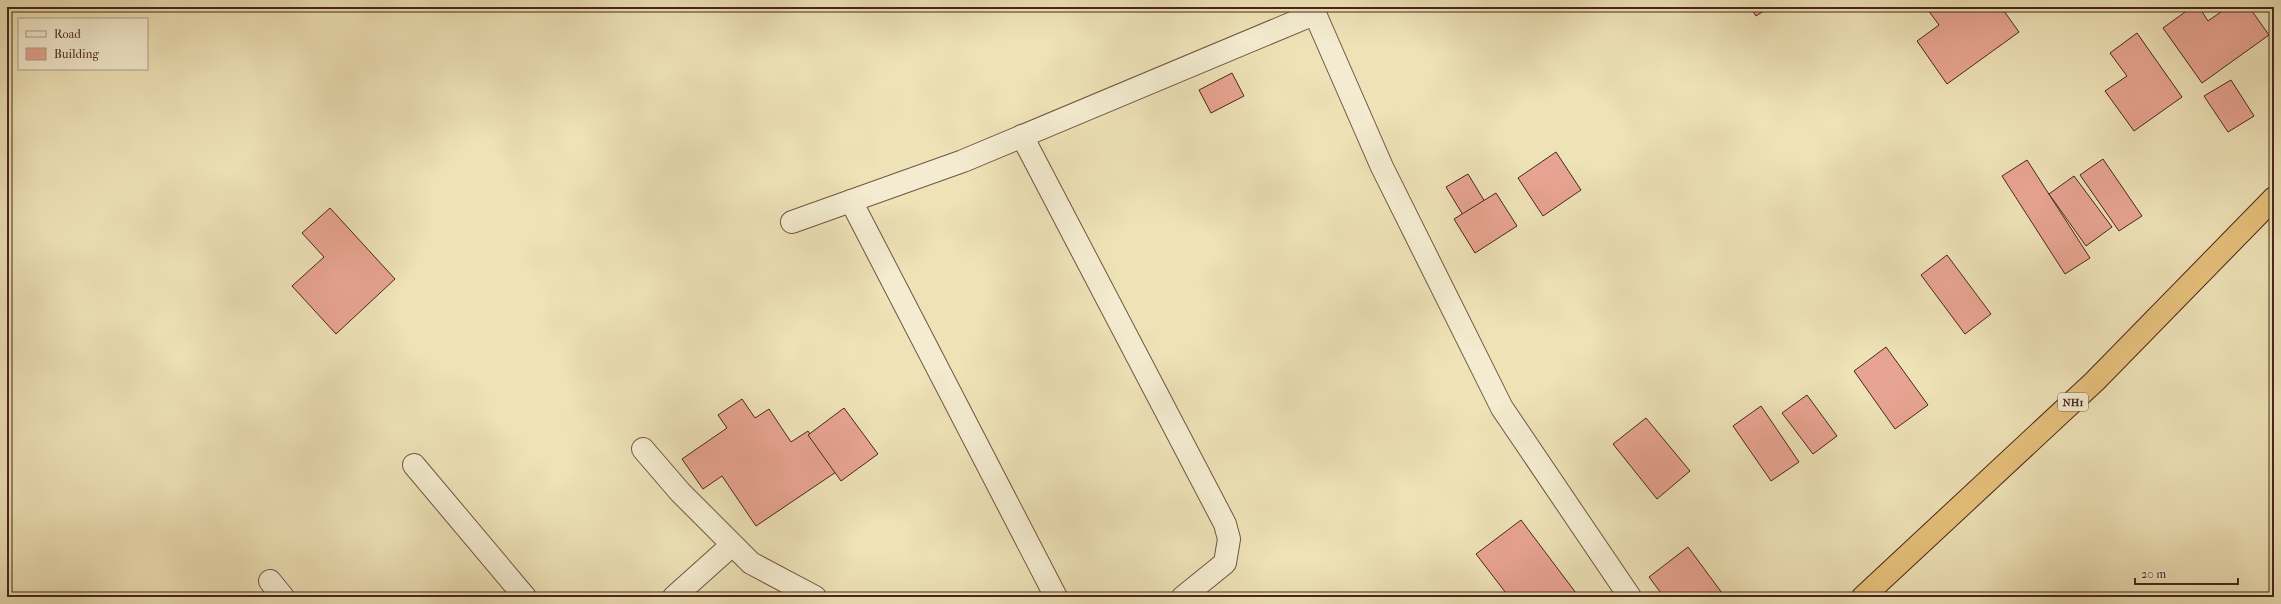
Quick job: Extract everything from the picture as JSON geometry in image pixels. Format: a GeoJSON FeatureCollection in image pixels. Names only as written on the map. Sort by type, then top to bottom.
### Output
{"type":"FeatureCollection","features":[{"type":"Feature","properties":{"kind":"highway","name":"NH1"},"geometry":{"type":"LineString","coordinates":[[1863,597],[2095,381],[2274,198]]}},
{"type":"Feature","properties":{"kind":"street"},"geometry":{"type":"LineString","coordinates":[[792,222],[963,161],[1313,10],[1382,167],[1502,408],[1630,597]]}},
{"type":"Feature","properties":{"kind":"street"},"geometry":{"type":"LineString","coordinates":[[1022,136],[1225,524],[1229,539],[1229,550],[1224,563],[1183,597]]}},
{"type":"Feature","properties":{"kind":"street"},"geometry":{"type":"LineString","coordinates":[[851,201],[1056,597]]}},
{"type":"Feature","properties":{"kind":"street"},"geometry":{"type":"LineString","coordinates":[[643,449],[680,492],[751,563],[815,597]]}},
{"type":"Feature","properties":{"kind":"street"},"geometry":{"type":"LineString","coordinates":[[414,465],[526,597]]}},
{"type":"Feature","properties":{"kind":"street"},"geometry":{"type":"LineString","coordinates":[[674,597],[732,545]]}},
{"type":"Feature","properties":{"kind":"building"},"geometry":{"type":"Polygon","coordinates":[[[1750,7],[1770,7],[1756,16],[1750,7]]]}},
{"type":"Feature","properties":{"kind":"building"},"geometry":{"type":"Polygon","coordinates":[[[1932,7],[2001,7],[2019,32],[1947,84],[1917,41],[1939,25],[1928,10],[1932,7]]]}},
{"type":"Feature","properties":{"kind":"building"},"geometry":{"type":"Polygon","coordinates":[[[2192,7],[2199,7],[2208,21],[2228,7],[2249,7],[2269,35],[2202,83],[2163,28],[2192,7]]]}},
{"type":"Feature","properties":{"kind":"building"},"geometry":{"type":"Polygon","coordinates":[[[2137,33],[2182,97],[2134,131],[2105,91],[2127,76],[2110,53],[2137,33]]]}},
{"type":"Feature","properties":{"kind":"building"},"geometry":{"type":"Polygon","coordinates":[[[1232,73],[1244,96],[1211,113],[1199,90],[1232,73]]]}},
{"type":"Feature","properties":{"kind":"building"},"geometry":{"type":"Polygon","coordinates":[[[2231,80],[2254,116],[2228,132],[2204,96],[2231,80]]]}},
{"type":"Feature","properties":{"kind":"building"},"geometry":{"type":"Polygon","coordinates":[[[1556,152],[1581,190],[1543,216],[1518,178],[1556,152]]]}},
{"type":"Feature","properties":{"kind":"building"},"geometry":{"type":"Polygon","coordinates":[[[2103,159],[2142,216],[2119,231],[2080,175],[2103,159]]]}},
{"type":"Feature","properties":{"kind":"building"},"geometry":{"type":"Polygon","coordinates":[[[2027,160],[2090,258],[2065,274],[2002,176],[2027,160]]]}},
{"type":"Feature","properties":{"kind":"building"},"geometry":{"type":"Polygon","coordinates":[[[1468,174],[1485,202],[1463,215],[1446,187],[1468,174]]]}},
{"type":"Feature","properties":{"kind":"building"},"geometry":{"type":"Polygon","coordinates":[[[2074,176],[2112,227],[2086,246],[2049,194],[2074,176]]]}},
{"type":"Feature","properties":{"kind":"building"},"geometry":{"type":"Polygon","coordinates":[[[1496,193],[1517,226],[1475,253],[1454,219],[1496,193]]]}},
{"type":"Feature","properties":{"kind":"building"},"geometry":{"type":"Polygon","coordinates":[[[330,208],[395,279],[336,334],[292,286],[324,257],[302,233],[330,208]]]}},
{"type":"Feature","properties":{"kind":"building"},"geometry":{"type":"Polygon","coordinates":[[[1947,255],[1991,314],[1965,334],[1921,275],[1947,255]]]}},
{"type":"Feature","properties":{"kind":"building"},"geometry":{"type":"Polygon","coordinates":[[[1886,347],[1928,405],[1895,429],[1854,371],[1886,347]]]}},
{"type":"Feature","properties":{"kind":"building"},"geometry":{"type":"Polygon","coordinates":[[[1807,395],[1837,436],[1813,454],[1782,413],[1807,395]]]}},
{"type":"Feature","properties":{"kind":"building"},"geometry":{"type":"Polygon","coordinates":[[[742,399],[755,418],[769,409],[791,442],[808,431],[836,472],[756,526],[722,476],[703,489],[682,459],[727,428],[718,415],[742,399]]]}},
{"type":"Feature","properties":{"kind":"building"},"geometry":{"type":"Polygon","coordinates":[[[1761,406],[1799,462],[1771,481],[1733,426],[1761,406]]]}},
{"type":"Feature","properties":{"kind":"building"},"geometry":{"type":"Polygon","coordinates":[[[844,408],[878,454],[841,481],[808,435],[844,408]]]}},
{"type":"Feature","properties":{"kind":"building"},"geometry":{"type":"Polygon","coordinates":[[[1646,418],[1690,471],[1657,499],[1613,444],[1646,418]]]}},
{"type":"Feature","properties":{"kind":"building"},"geometry":{"type":"Polygon","coordinates":[[[1521,520],[1579,597],[1509,597],[1476,554],[1521,520]]]}},
{"type":"Feature","properties":{"kind":"building"},"geometry":{"type":"Polygon","coordinates":[[[1688,547],[1725,597],[1664,597],[1649,577],[1688,547]]]}}]}
